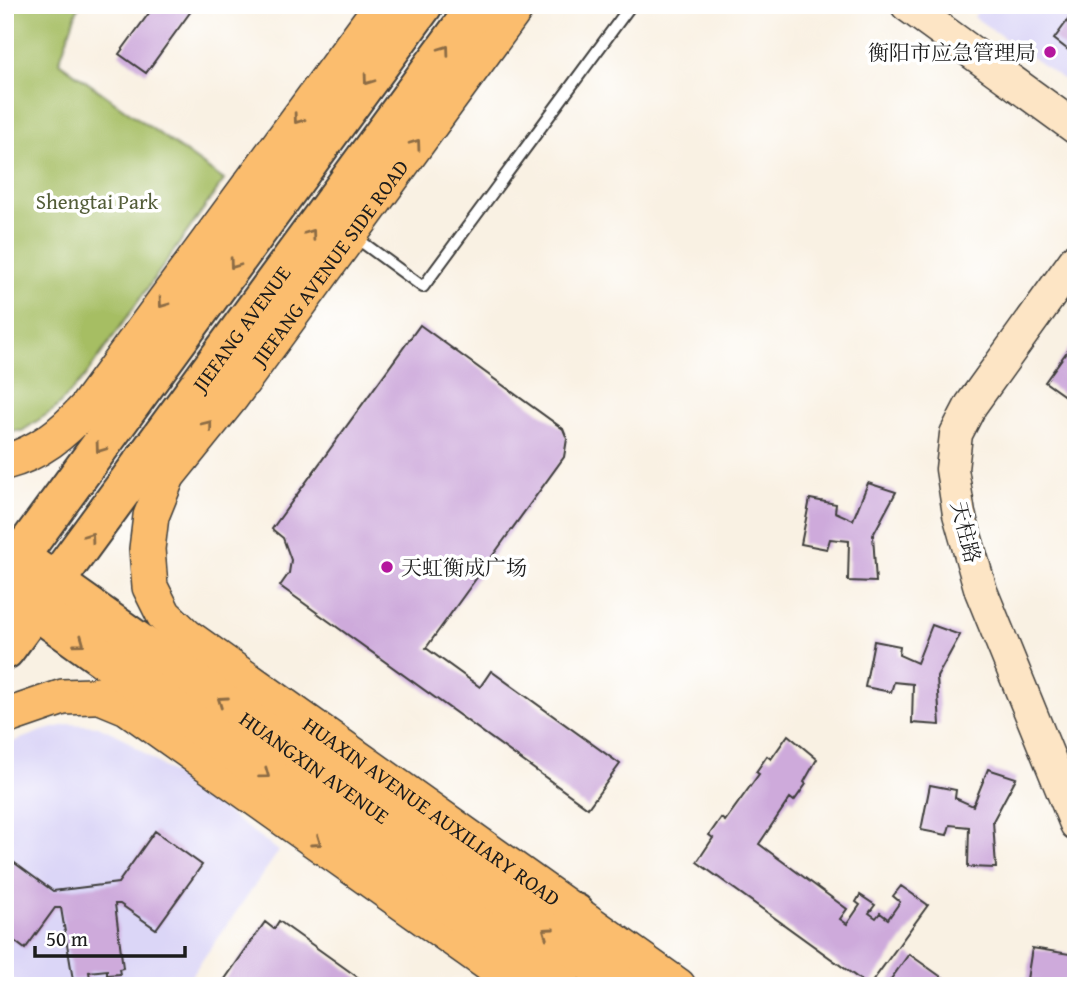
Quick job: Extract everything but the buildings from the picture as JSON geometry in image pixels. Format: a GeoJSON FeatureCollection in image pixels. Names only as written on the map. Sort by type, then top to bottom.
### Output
{"type":"FeatureCollection","features":[{"type":"Feature","properties":{"kind":"highway"},"geometry":{"type":"LineString","coordinates":[[9,567],[423,5]]}},
{"type":"Feature","properties":{"kind":"highway","name":"JIEFANG AVENUE"},"geometry":{"type":"LineString","coordinates":[[5,650],[170,429],[478,5]]}},
{"type":"Feature","properties":{"kind":"highway","name":"HUANGXIN AVENUE"},"geometry":{"type":"LineString","coordinates":[[9,567],[154,695],[415,897],[562,986]]}},
{"type":"Feature","properties":{"kind":"highway","name":"HUANGXIN AVENUE"},"geometry":{"type":"LineString","coordinates":[[46,597],[619,984]]}},
{"type":"Feature","properties":{"kind":"highway"},"geometry":{"type":"LineString","coordinates":[[575,912],[619,984]]}},
{"type":"Feature","properties":{"kind":"main road","name":"JIEFANG AVENUE SIDE ROAD"},"geometry":{"type":"LineString","coordinates":[[166,480],[517,5]]}},
{"type":"Feature","properties":{"kind":"main road"},"geometry":{"type":"LineString","coordinates":[[5,462],[24,457],[61,435],[101,387],[374,8]]}},
{"type":"Feature","properties":{"kind":"main road"},"geometry":{"type":"LineString","coordinates":[[120,496],[166,480],[170,429]]}},
{"type":"Feature","properties":{"kind":"main road","name":"HUAXIN AVENUE AUXILIARY ROAD"},"geometry":{"type":"LineString","coordinates":[[166,480],[150,516],[148,549],[150,587],[164,615],[186,636],[678,986]]}},
{"type":"Feature","properties":{"kind":"main road"},"geometry":{"type":"LineString","coordinates":[[98,695],[127,707],[415,897],[520,986]]}},
{"type":"Feature","properties":{"kind":"main road"},"geometry":{"type":"LineString","coordinates":[[5,717],[63,698],[154,695]]}},
{"type":"Feature","properties":{"kind":"street"},"geometry":{"type":"LineString","coordinates":[[907,5],[1076,128]]}},
{"type":"Feature","properties":{"kind":"street","name":"天柱路"},"geometry":{"type":"LineString","coordinates":[[1076,259],[971,405],[956,434],[952,469],[959,514],[981,591],[1076,824]]}},
{"type":"Feature","properties":{"kind":"lane"},"geometry":{"type":"LineString","coordinates":[[350,233],[423,286],[631,5]]}},
{"type":"Feature","properties":{"kind":"shaded area","name":"衡阳市应急管理局"},"geometry":{"type":"Polygon","coordinates":[[[982,5],[1076,5],[1076,88],[974,17],[982,5]]]}},
{"type":"Feature","properties":{"kind":"shaded area"},"geometry":{"type":"Polygon","coordinates":[[[70,724],[98,726],[122,737],[279,851],[184,986],[22,986],[5,973],[5,749],[15,741],[70,724]]]}},
{"type":"Feature","properties":{"kind":"green space","name":"Shengtai Park"},"geometry":{"type":"Polygon","coordinates":[[[5,5],[79,5],[59,62],[224,180],[84,378],[55,409],[22,431],[5,431],[5,5]]]}},
{"type":"Feature","properties":{"kind":"place","name":"衡阳市应急管理局"},"geometry":{"type":"Point","coordinates":[1050,52]}},
{"type":"Feature","properties":{"kind":"place","name":"天虹衡成广场"},"geometry":{"type":"Point","coordinates":[387,567]}}]}
